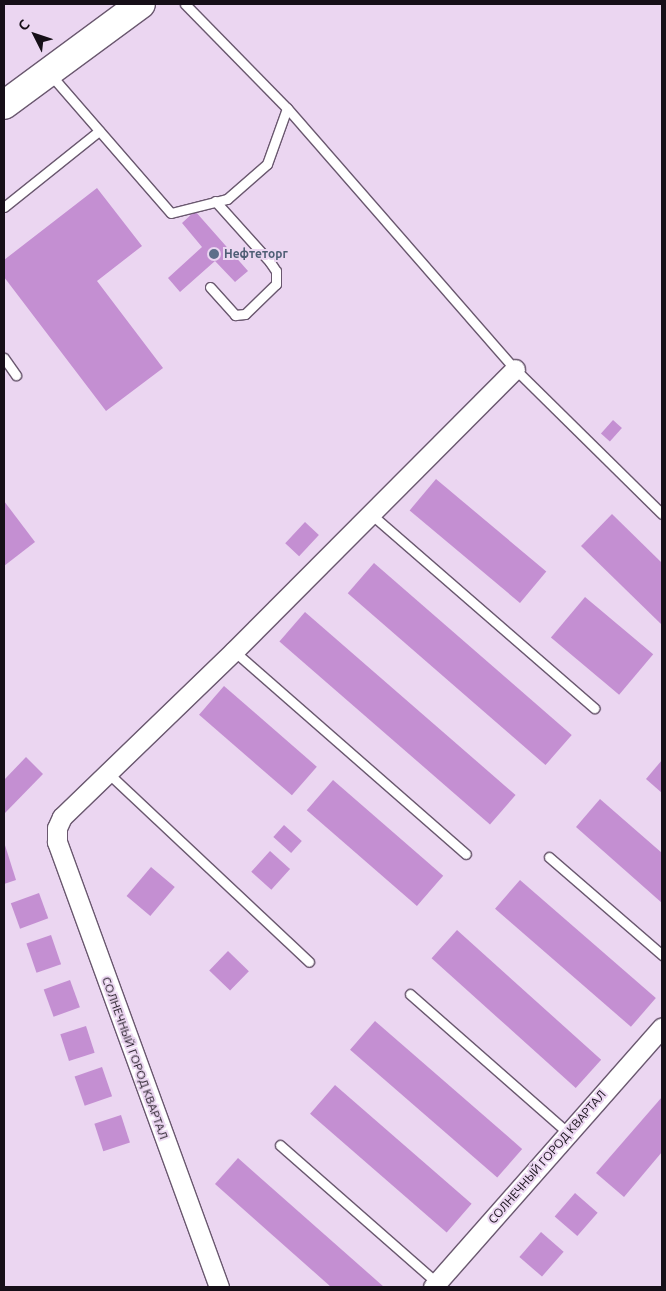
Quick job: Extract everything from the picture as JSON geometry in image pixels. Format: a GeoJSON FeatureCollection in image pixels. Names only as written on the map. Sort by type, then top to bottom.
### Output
{"type":"FeatureCollection","features":[{"type":"Feature","properties":{"kind":"highway"},"geometry":{"type":"LineString","coordinates":[[4,105],[141,4]]}},
{"type":"Feature","properties":{"kind":"street"},"geometry":{"type":"LineString","coordinates":[[107,772],[234,651],[515,369]]}},
{"type":"Feature","properties":{"kind":"street","name":"СОЛНЕЧНЫЙ ГОРОД КВАРТАЛ"},"geometry":{"type":"LineString","coordinates":[[107,772],[62,817],[57,828],[57,842],[218,1287]]}},
{"type":"Feature","properties":{"kind":"street","name":"СОЛНЕЧНЫЙ ГОРОД КВАРТАЛ"},"geometry":{"type":"LineString","coordinates":[[435,1285],[662,1027]]}},
{"type":"Feature","properties":{"kind":"lane"},"geometry":{"type":"LineString","coordinates":[[185,4],[287,108],[515,369],[662,514]]}},
{"type":"Feature","properties":{"kind":"lane"},"geometry":{"type":"LineString","coordinates":[[48,72],[171,212],[227,199],[268,164],[287,108]]}},
{"type":"Feature","properties":{"kind":"lane"},"geometry":{"type":"LineString","coordinates":[[4,207],[100,131]]}},
{"type":"Feature","properties":{"kind":"lane"},"geometry":{"type":"LineString","coordinates":[[210,287],[235,315],[245,314],[276,284],[276,272],[270,262],[215,201]]}},
{"type":"Feature","properties":{"kind":"lane"},"geometry":{"type":"LineString","coordinates":[[4,358],[16,375]]}},
{"type":"Feature","properties":{"kind":"lane"},"geometry":{"type":"LineString","coordinates":[[371,514],[594,708]]}},
{"type":"Feature","properties":{"kind":"lane"},"geometry":{"type":"LineString","coordinates":[[234,651],[466,854]]}},
{"type":"Feature","properties":{"kind":"lane"},"geometry":{"type":"LineString","coordinates":[[107,772],[309,962]]}},
{"type":"Feature","properties":{"kind":"lane"},"geometry":{"type":"LineString","coordinates":[[549,857],[662,955]]}},
{"type":"Feature","properties":{"kind":"lane"},"geometry":{"type":"LineString","coordinates":[[410,994],[568,1133]]}},
{"type":"Feature","properties":{"kind":"lane"},"geometry":{"type":"LineString","coordinates":[[280,1145],[435,1285]]}},
{"type":"Feature","properties":{"kind":"building"},"geometry":{"type":"Polygon","coordinates":[[[97,188],[142,246],[97,281],[163,368],[106,411],[4,277],[4,260],[97,188]]]}},
{"type":"Feature","properties":{"kind":"building","name":"Нефтеторг"},"geometry":{"type":"Polygon","coordinates":[[[195,211],[248,271],[235,282],[215,261],[180,292],[168,278],[202,247],[182,223],[195,211]]]}},
{"type":"Feature","properties":{"kind":"building"},"geometry":{"type":"Polygon","coordinates":[[[613,420],[622,428],[610,441],[601,433],[613,420]]]}},
{"type":"Feature","properties":{"kind":"building"},"geometry":{"type":"Polygon","coordinates":[[[436,479],[546,572],[520,603],[410,510],[436,479]]]}},
{"type":"Feature","properties":{"kind":"building"},"geometry":{"type":"Polygon","coordinates":[[[4,501],[35,542],[4,566],[4,501]]]}},
{"type":"Feature","properties":{"kind":"building"},"geometry":{"type":"Polygon","coordinates":[[[612,514],[662,563],[662,625],[581,546],[612,514]]]}},
{"type":"Feature","properties":{"kind":"building"},"geometry":{"type":"Polygon","coordinates":[[[305,522],[319,535],[299,556],[285,543],[305,522]]]}},
{"type":"Feature","properties":{"kind":"building"},"geometry":{"type":"Polygon","coordinates":[[[374,563],[572,735],[545,765],[348,593],[374,563]]]}},
{"type":"Feature","properties":{"kind":"building"},"geometry":{"type":"Polygon","coordinates":[[[585,597],[653,654],[619,695],[551,638],[585,597]]]}},
{"type":"Feature","properties":{"kind":"building"},"geometry":{"type":"Polygon","coordinates":[[[305,612],[516,795],[490,824],[279,641],[305,612]]]}},
{"type":"Feature","properties":{"kind":"building"},"geometry":{"type":"Polygon","coordinates":[[[224,686],[317,767],[292,795],[199,715],[224,686]]]}},
{"type":"Feature","properties":{"kind":"building"},"geometry":{"type":"Polygon","coordinates":[[[26,757],[43,774],[4,814],[4,780],[26,757]]]}},
{"type":"Feature","properties":{"kind":"building"},"geometry":{"type":"Polygon","coordinates":[[[662,760],[662,793],[646,779],[662,760]]]}},
{"type":"Feature","properties":{"kind":"building"},"geometry":{"type":"Polygon","coordinates":[[[333,780],[443,876],[417,906],[307,810],[333,780]]]}},
{"type":"Feature","properties":{"kind":"building"},"geometry":{"type":"Polygon","coordinates":[[[600,799],[662,853],[662,903],[576,827],[600,799]]]}},
{"type":"Feature","properties":{"kind":"building"},"geometry":{"type":"Polygon","coordinates":[[[284,825],[302,841],[291,853],[273,837],[284,825]]]}},
{"type":"Feature","properties":{"kind":"building"},"geometry":{"type":"Polygon","coordinates":[[[4,842],[16,880],[4,884],[4,842]]]}},
{"type":"Feature","properties":{"kind":"building"},"geometry":{"type":"Polygon","coordinates":[[[270,851],[290,869],[271,890],[251,872],[270,851]]]}},
{"type":"Feature","properties":{"kind":"building"},"geometry":{"type":"Polygon","coordinates":[[[151,867],[175,887],[150,916],[127,896],[151,867]]]}},
{"type":"Feature","properties":{"kind":"building"},"geometry":{"type":"Polygon","coordinates":[[[520,880],[656,998],[631,1027],[495,909],[520,880]]]}},
{"type":"Feature","properties":{"kind":"building"},"geometry":{"type":"Polygon","coordinates":[[[39,893],[48,918],[20,929],[11,903],[39,893]]]}},
{"type":"Feature","properties":{"kind":"building"},"geometry":{"type":"Polygon","coordinates":[[[457,930],[601,1060],[576,1088],[432,958],[457,930]]]}},
{"type":"Feature","properties":{"kind":"building"},"geometry":{"type":"Polygon","coordinates":[[[51,935],[61,964],[37,973],[26,943],[51,935]]]}},
{"type":"Feature","properties":{"kind":"building"},"geometry":{"type":"Polygon","coordinates":[[[228,951],[249,971],[230,991],[209,970],[228,951]]]}},
{"type":"Feature","properties":{"kind":"building"},"geometry":{"type":"Polygon","coordinates":[[[70,980],[80,1007],[54,1017],[44,990],[70,980]]]}},
{"type":"Feature","properties":{"kind":"building"},"geometry":{"type":"Polygon","coordinates":[[[375,1021],[522,1149],[497,1178],[350,1050],[375,1021]]]}},
{"type":"Feature","properties":{"kind":"building"},"geometry":{"type":"Polygon","coordinates":[[[86,1026],[95,1053],[69,1061],[60,1034],[86,1026]]]}},
{"type":"Feature","properties":{"kind":"building"},"geometry":{"type":"Polygon","coordinates":[[[102,1067],[112,1096],[85,1106],[75,1076],[102,1067]]]}},
{"type":"Feature","properties":{"kind":"building"},"geometry":{"type":"Polygon","coordinates":[[[335,1085],[472,1204],[447,1232],[310,1114],[335,1085]]]}},
{"type":"Feature","properties":{"kind":"building"},"geometry":{"type":"Polygon","coordinates":[[[662,1097],[662,1152],[624,1197],[596,1173],[662,1097]]]}},
{"type":"Feature","properties":{"kind":"building"},"geometry":{"type":"Polygon","coordinates":[[[121,1115],[130,1143],[103,1151],[94,1124],[121,1115]]]}},
{"type":"Feature","properties":{"kind":"building"},"geometry":{"type":"Polygon","coordinates":[[[238,1158],[384,1287],[331,1287],[215,1184],[238,1158]]]}},
{"type":"Feature","properties":{"kind":"building"},"geometry":{"type":"Polygon","coordinates":[[[575,1193],[598,1213],[577,1236],[555,1216],[575,1193]]]}},
{"type":"Feature","properties":{"kind":"building"},"geometry":{"type":"Polygon","coordinates":[[[541,1232],[564,1252],[542,1277],[519,1257],[541,1232]]]}},
{"type":"Feature","properties":{"kind":"place","name":"Нефтеторг"},"geometry":{"type":"Point","coordinates":[214,254]}}]}
